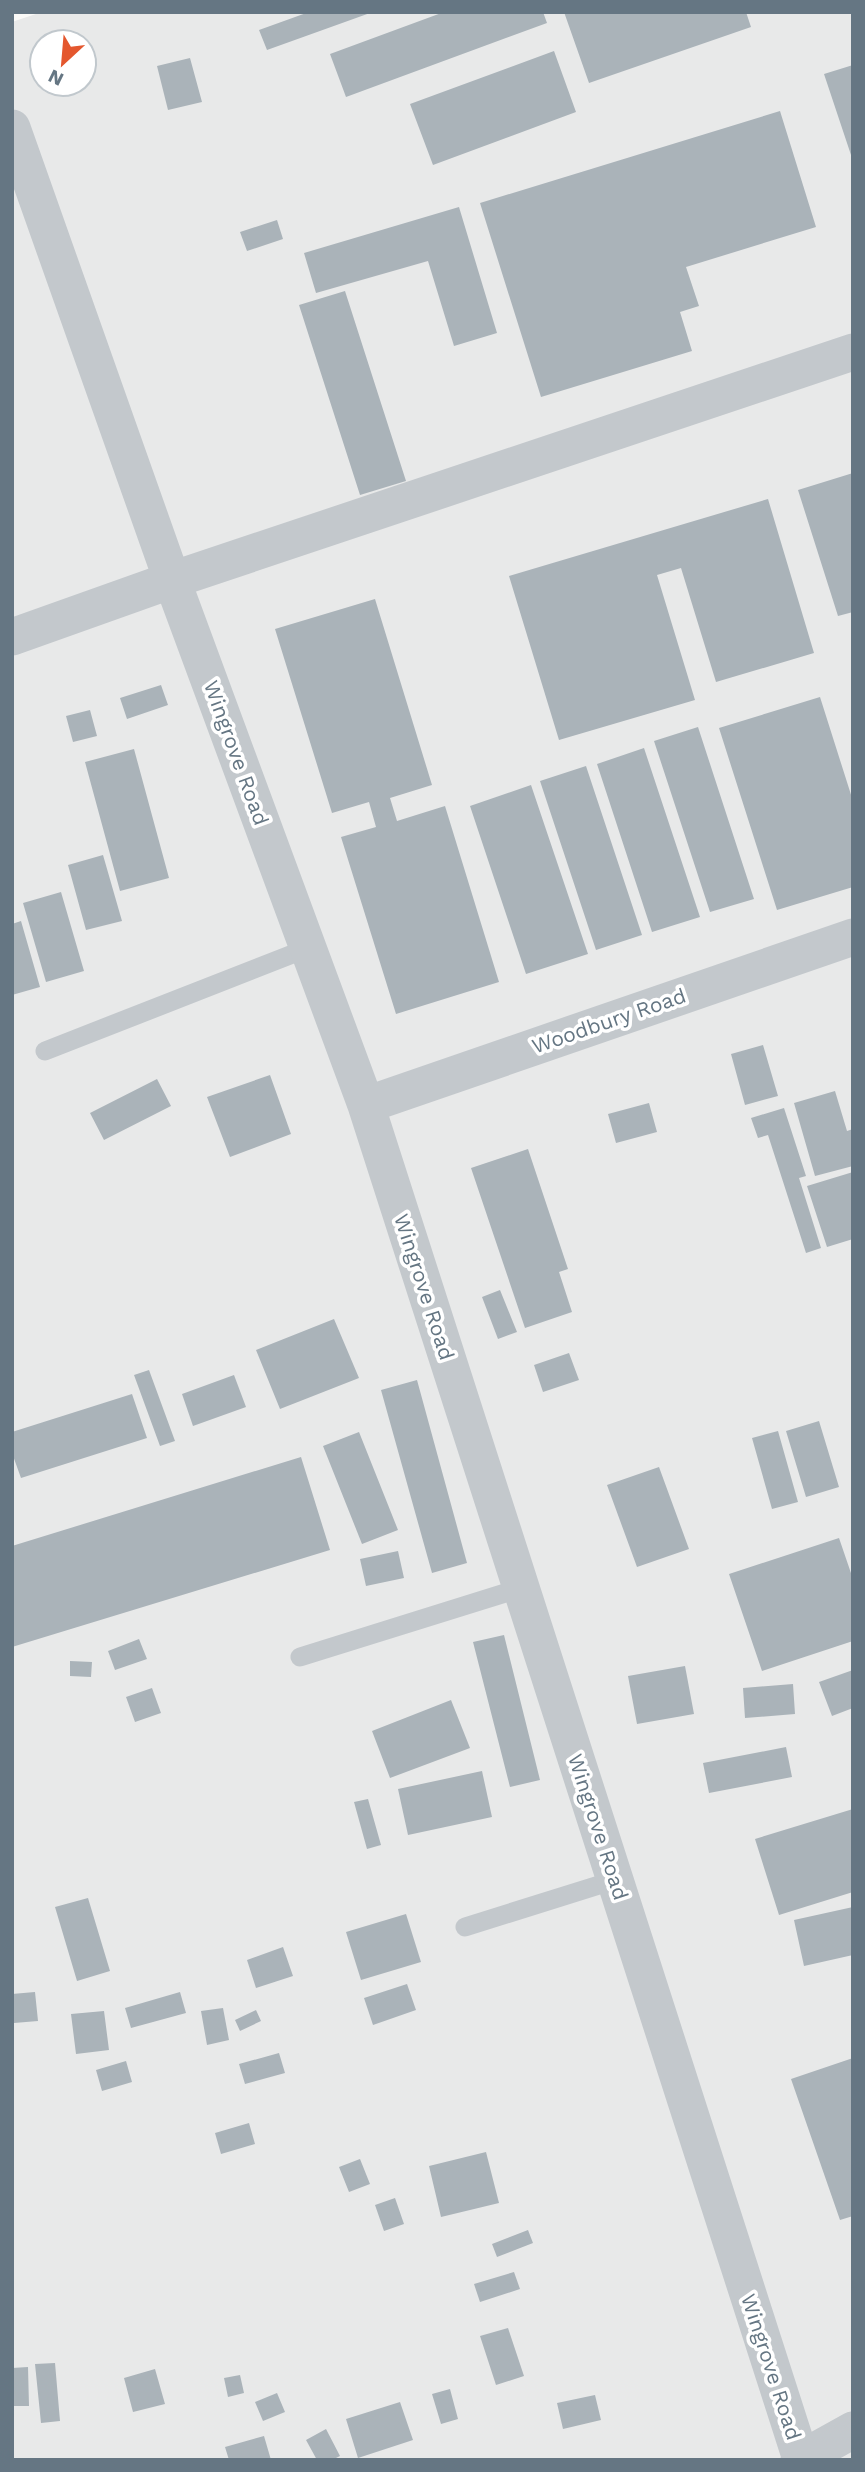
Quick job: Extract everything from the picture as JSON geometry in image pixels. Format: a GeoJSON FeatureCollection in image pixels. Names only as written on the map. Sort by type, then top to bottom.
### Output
{"type":"FeatureCollection","features":[{"type":"Feature","properties":{"kind":"street","name":"Wingrove Road"},"geometry":{"type":"LineString","coordinates":[[12,128],[172,580],[366,1105],[800,2459]]}},
{"type":"Feature","properties":{"kind":"street"},"geometry":{"type":"LineString","coordinates":[[12,637],[172,580],[853,352]]}},
{"type":"Feature","properties":{"kind":"street","name":"Woodbury Road"},"geometry":{"type":"LineString","coordinates":[[366,1105],[853,937]]}},
{"type":"Feature","properties":{"kind":"street"},"geometry":{"type":"LineString","coordinates":[[800,2459],[853,2430]]}},
{"type":"Feature","properties":{"kind":"lane"},"geometry":{"type":"LineString","coordinates":[[45,1051],[308,948]]}},
{"type":"Feature","properties":{"kind":"lane"},"geometry":{"type":"LineString","coordinates":[[300,1657],[521,1588]]}},
{"type":"Feature","properties":{"kind":"lane"},"geometry":{"type":"LineString","coordinates":[[466,1927],[615,1880]]}},
{"type":"Feature","properties":{"kind":"shaded area"},"geometry":{"type":"Polygon","coordinates":[[[42,12],[853,12],[853,2460],[12,2460],[12,22],[42,12]]]}},
{"type":"Feature","properties":{"kind":"building"},"geometry":{"type":"Polygon","coordinates":[[[309,12],[370,13],[267,50],[259,30],[309,12]]]}},
{"type":"Feature","properties":{"kind":"building"},"geometry":{"type":"Polygon","coordinates":[[[444,12],[543,12],[547,23],[346,97],[330,54],[444,12]]]}},
{"type":"Feature","properties":{"kind":"building"},"geometry":{"type":"Polygon","coordinates":[[[564,12],[746,12],[751,27],[589,83],[564,12]]]}},
{"type":"Feature","properties":{"kind":"building"},"geometry":{"type":"Polygon","coordinates":[[[554,51],[576,112],[433,165],[410,104],[554,51]]]}},
{"type":"Feature","properties":{"kind":"building"},"geometry":{"type":"Polygon","coordinates":[[[190,58],[202,102],[168,110],[157,66],[190,58]]]}},
{"type":"Feature","properties":{"kind":"building"},"geometry":{"type":"Polygon","coordinates":[[[853,65],[853,158],[852,158],[824,74],[853,65]]]}},
{"type":"Feature","properties":{"kind":"building"},"geometry":{"type":"Polygon","coordinates":[[[780,111],[816,227],[686,267],[699,306],[680,312],[692,351],[541,397],[480,203],[780,111]]]}},
{"type":"Feature","properties":{"kind":"building"},"geometry":{"type":"Polygon","coordinates":[[[459,207],[497,333],[454,346],[428,261],[316,293],[304,253],[459,207]]]}},
{"type":"Feature","properties":{"kind":"building"},"geometry":{"type":"Polygon","coordinates":[[[277,220],[283,239],[247,251],[240,232],[277,220]]]}},
{"type":"Feature","properties":{"kind":"building"},"geometry":{"type":"Polygon","coordinates":[[[345,291],[406,481],[360,495],[299,305],[345,291]]]}},
{"type":"Feature","properties":{"kind":"building"},"geometry":{"type":"Polygon","coordinates":[[[853,473],[853,612],[838,616],[798,490],[853,473]]]}},
{"type":"Feature","properties":{"kind":"building"},"geometry":{"type":"Polygon","coordinates":[[[768,499],[814,653],[716,682],[681,568],[657,575],[695,700],[559,740],[509,576],[768,499]]]}},
{"type":"Feature","properties":{"kind":"building"},"geometry":{"type":"Polygon","coordinates":[[[375,599],[432,785],[390,798],[397,821],[445,806],[499,982],[396,1014],[341,837],[376,827],[369,802],[332,813],[275,629],[375,599]]]}},
{"type":"Feature","properties":{"kind":"building"},"geometry":{"type":"Polygon","coordinates":[[[161,685],[168,705],[127,719],[120,698],[161,685]]]}},
{"type":"Feature","properties":{"kind":"building"},"geometry":{"type":"Polygon","coordinates":[[[820,697],[853,801],[853,887],[777,910],[719,728],[820,697]]]}},
{"type":"Feature","properties":{"kind":"building"},"geometry":{"type":"Polygon","coordinates":[[[90,710],[97,736],[73,742],[66,716],[90,710]]]}},
{"type":"Feature","properties":{"kind":"building"},"geometry":{"type":"Polygon","coordinates":[[[698,727],[754,899],[710,912],[654,741],[698,727]]]}},
{"type":"Feature","properties":{"kind":"building"},"geometry":{"type":"Polygon","coordinates":[[[644,748],[700,917],[652,932],[597,764],[644,748]]]}},
{"type":"Feature","properties":{"kind":"building"},"geometry":{"type":"Polygon","coordinates":[[[134,749],[169,878],[120,891],[85,762],[134,749]]]}},
{"type":"Feature","properties":{"kind":"building"},"geometry":{"type":"Polygon","coordinates":[[[586,766],[642,935],[596,950],[540,781],[586,766]]]}},
{"type":"Feature","properties":{"kind":"building"},"geometry":{"type":"Polygon","coordinates":[[[531,785],[588,954],[526,974],[470,806],[531,785]]]}},
{"type":"Feature","properties":{"kind":"building"},"geometry":{"type":"Polygon","coordinates":[[[103,855],[122,921],[86,930],[68,865],[103,855]]]}},
{"type":"Feature","properties":{"kind":"building"},"geometry":{"type":"Polygon","coordinates":[[[61,892],[84,971],[46,982],[23,903],[61,892]]]}},
{"type":"Feature","properties":{"kind":"building"},"geometry":{"type":"Polygon","coordinates":[[[21,921],[40,987],[12,995],[12,924],[21,921]]]}},
{"type":"Feature","properties":{"kind":"building"},"geometry":{"type":"Polygon","coordinates":[[[763,1045],[778,1096],[745,1105],[731,1054],[763,1045]]]}},
{"type":"Feature","properties":{"kind":"building"},"geometry":{"type":"Polygon","coordinates":[[[270,1075],[291,1134],[230,1157],[207,1097],[270,1075]]]}},
{"type":"Feature","properties":{"kind":"building"},"geometry":{"type":"Polygon","coordinates":[[[157,1079],[171,1106],[104,1140],[90,1113],[157,1079]]]}},
{"type":"Feature","properties":{"kind":"building"},"geometry":{"type":"Polygon","coordinates":[[[835,1091],[847,1131],[853,1129],[853,1166],[815,1176],[794,1103],[835,1091]]]}},
{"type":"Feature","properties":{"kind":"building"},"geometry":{"type":"Polygon","coordinates":[[[649,1103],[657,1132],[616,1143],[608,1114],[649,1103]]]}},
{"type":"Feature","properties":{"kind":"building"},"geometry":{"type":"Polygon","coordinates":[[[784,1108],[806,1176],[799,1178],[821,1248],[806,1253],[768,1135],[758,1138],[751,1118],[784,1108]]]}},
{"type":"Feature","properties":{"kind":"building"},"geometry":{"type":"Polygon","coordinates":[[[528,1149],[568,1269],[559,1272],[572,1312],[525,1328],[471,1168],[528,1149]]]}},
{"type":"Feature","properties":{"kind":"building"},"geometry":{"type":"Polygon","coordinates":[[[853,1172],[853,1239],[827,1247],[807,1186],[853,1172]]]}},
{"type":"Feature","properties":{"kind":"building"},"geometry":{"type":"Polygon","coordinates":[[[500,1290],[517,1332],[498,1339],[482,1297],[500,1290]]]}},
{"type":"Feature","properties":{"kind":"building"},"geometry":{"type":"Polygon","coordinates":[[[334,1319],[359,1378],[280,1409],[256,1350],[334,1319]]]}},
{"type":"Feature","properties":{"kind":"building"},"geometry":{"type":"Polygon","coordinates":[[[569,1353],[579,1380],[543,1392],[534,1365],[569,1353]]]}},
{"type":"Feature","properties":{"kind":"building"},"geometry":{"type":"Polygon","coordinates":[[[149,1370],[175,1441],[160,1446],[134,1375],[149,1370]]]}},
{"type":"Feature","properties":{"kind":"building"},"geometry":{"type":"Polygon","coordinates":[[[234,1375],[246,1407],[193,1426],[182,1394],[234,1375]]]}},
{"type":"Feature","properties":{"kind":"building"},"geometry":{"type":"Polygon","coordinates":[[[417,1380],[467,1563],[432,1573],[381,1390],[417,1380]]]}},
{"type":"Feature","properties":{"kind":"building"},"geometry":{"type":"Polygon","coordinates":[[[132,1394],[147,1438],[21,1478],[12,1453],[12,1432],[132,1394]]]}},
{"type":"Feature","properties":{"kind":"building"},"geometry":{"type":"Polygon","coordinates":[[[819,1421],[839,1487],[806,1497],[786,1431],[819,1421]]]}},
{"type":"Feature","properties":{"kind":"building"},"geometry":{"type":"Polygon","coordinates":[[[778,1431],[798,1502],[772,1509],[752,1438],[778,1431]]]}},
{"type":"Feature","properties":{"kind":"building"},"geometry":{"type":"Polygon","coordinates":[[[359,1432],[398,1530],[362,1544],[323,1446],[359,1432]]]}},
{"type":"Feature","properties":{"kind":"building"},"geometry":{"type":"Polygon","coordinates":[[[301,1457],[330,1550],[12,1647],[12,1546],[301,1457]]]}},
{"type":"Feature","properties":{"kind":"building"},"geometry":{"type":"Polygon","coordinates":[[[659,1467],[689,1549],[637,1567],[607,1485],[659,1467]]]}},
{"type":"Feature","properties":{"kind":"building"},"geometry":{"type":"Polygon","coordinates":[[[839,1538],[853,1579],[853,1641],[762,1671],[729,1574],[839,1538]]]}},
{"type":"Feature","properties":{"kind":"building"},"geometry":{"type":"Polygon","coordinates":[[[398,1551],[404,1578],[366,1586],[360,1559],[398,1551]]]}},
{"type":"Feature","properties":{"kind":"building"},"geometry":{"type":"Polygon","coordinates":[[[504,1635],[540,1780],[510,1787],[473,1642],[504,1635]]]}},
{"type":"Feature","properties":{"kind":"building"},"geometry":{"type":"Polygon","coordinates":[[[139,1639],[147,1659],[115,1670],[108,1651],[139,1639]]]}},
{"type":"Feature","properties":{"kind":"building"},"geometry":{"type":"Polygon","coordinates":[[[70,1661],[92,1662],[91,1677],[70,1676],[70,1661]]]}},
{"type":"Feature","properties":{"kind":"building"},"geometry":{"type":"Polygon","coordinates":[[[685,1666],[694,1714],[637,1724],[628,1676],[685,1666]]]}},
{"type":"Feature","properties":{"kind":"building"},"geometry":{"type":"Polygon","coordinates":[[[853,1670],[853,1708],[832,1716],[819,1682],[853,1670]]]}},
{"type":"Feature","properties":{"kind":"building"},"geometry":{"type":"Polygon","coordinates":[[[793,1684],[795,1714],[745,1718],[743,1688],[793,1684]]]}},
{"type":"Feature","properties":{"kind":"building"},"geometry":{"type":"Polygon","coordinates":[[[152,1688],[161,1713],[135,1722],[126,1697],[152,1688]]]}},
{"type":"Feature","properties":{"kind":"building"},"geometry":{"type":"Polygon","coordinates":[[[451,1700],[470,1748],[390,1778],[372,1731],[451,1700]]]}},
{"type":"Feature","properties":{"kind":"building"},"geometry":{"type":"Polygon","coordinates":[[[786,1747],[792,1777],[709,1793],[703,1763],[786,1747]]]}},
{"type":"Feature","properties":{"kind":"building"},"geometry":{"type":"Polygon","coordinates":[[[482,1771],[492,1817],[408,1835],[398,1789],[482,1771]]]}},
{"type":"Feature","properties":{"kind":"building"},"geometry":{"type":"Polygon","coordinates":[[[368,1799],[381,1845],[367,1849],[354,1802],[368,1799]]]}},
{"type":"Feature","properties":{"kind":"building"},"geometry":{"type":"Polygon","coordinates":[[[853,1809],[853,1892],[779,1915],[755,1839],[853,1809]]]}},
{"type":"Feature","properties":{"kind":"building"},"geometry":{"type":"Polygon","coordinates":[[[88,1898],[110,1971],[77,1981],[55,1907],[88,1898]]]}},
{"type":"Feature","properties":{"kind":"building"},"geometry":{"type":"Polygon","coordinates":[[[853,1907],[853,1955],[804,1966],[794,1920],[853,1907]]]}},
{"type":"Feature","properties":{"kind":"building"},"geometry":{"type":"Polygon","coordinates":[[[406,1914],[421,1962],[361,1980],[346,1932],[406,1914]]]}},
{"type":"Feature","properties":{"kind":"building"},"geometry":{"type":"Polygon","coordinates":[[[283,1947],[293,1976],[256,1988],[247,1960],[283,1947]]]}},
{"type":"Feature","properties":{"kind":"building"},"geometry":{"type":"Polygon","coordinates":[[[407,1984],[416,2010],[373,2025],[364,1998],[407,1984]]]}},
{"type":"Feature","properties":{"kind":"building"},"geometry":{"type":"Polygon","coordinates":[[[35,1992],[38,2021],[14,2023],[12,1994],[35,1992]]]}},
{"type":"Feature","properties":{"kind":"building"},"geometry":{"type":"Polygon","coordinates":[[[180,1992],[186,2013],[131,2028],[125,2008],[180,1992]]]}},
{"type":"Feature","properties":{"kind":"building"},"geometry":{"type":"Polygon","coordinates":[[[223,2008],[229,2040],[207,2045],[201,2011],[223,2008]]]}},
{"type":"Feature","properties":{"kind":"building"},"geometry":{"type":"Polygon","coordinates":[[[256,2010],[261,2021],[240,2031],[235,2020],[256,2010]]]}},
{"type":"Feature","properties":{"kind":"building"},"geometry":{"type":"Polygon","coordinates":[[[104,2011],[109,2050],[76,2054],[71,2014],[104,2011]]]}},
{"type":"Feature","properties":{"kind":"building"},"geometry":{"type":"Polygon","coordinates":[[[279,2053],[285,2073],[245,2084],[239,2064],[279,2053]]]}},
{"type":"Feature","properties":{"kind":"building"},"geometry":{"type":"Polygon","coordinates":[[[853,2058],[853,2216],[840,2220],[791,2079],[853,2058]]]}},
{"type":"Feature","properties":{"kind":"building"},"geometry":{"type":"Polygon","coordinates":[[[126,2061],[132,2082],[102,2091],[96,2070],[126,2061]]]}},
{"type":"Feature","properties":{"kind":"building"},"geometry":{"type":"Polygon","coordinates":[[[249,2123],[255,2144],[221,2154],[215,2133],[249,2123]]]}},
{"type":"Feature","properties":{"kind":"building"},"geometry":{"type":"Polygon","coordinates":[[[486,2152],[499,2203],[441,2217],[429,2166],[486,2152]]]}},
{"type":"Feature","properties":{"kind":"building"},"geometry":{"type":"Polygon","coordinates":[[[360,2159],[370,2184],[349,2192],[339,2167],[360,2159]]]}},
{"type":"Feature","properties":{"kind":"building"},"geometry":{"type":"Polygon","coordinates":[[[395,2198],[404,2224],[384,2231],[375,2205],[395,2198]]]}},
{"type":"Feature","properties":{"kind":"building"},"geometry":{"type":"Polygon","coordinates":[[[528,2230],[533,2243],[497,2257],[492,2244],[528,2230]]]}},
{"type":"Feature","properties":{"kind":"building"},"geometry":{"type":"Polygon","coordinates":[[[514,2272],[520,2289],[480,2302],[474,2284],[514,2272]]]}},
{"type":"Feature","properties":{"kind":"building"},"geometry":{"type":"Polygon","coordinates":[[[508,2328],[524,2376],[496,2385],[480,2336],[508,2328]]]}},
{"type":"Feature","properties":{"kind":"building"},"geometry":{"type":"Polygon","coordinates":[[[55,2363],[60,2421],[41,2423],[35,2364],[55,2363]]]}},
{"type":"Feature","properties":{"kind":"building"},"geometry":{"type":"Polygon","coordinates":[[[28,2367],[29,2406],[12,2406],[12,2368],[28,2367]]]}},
{"type":"Feature","properties":{"kind":"building"},"geometry":{"type":"Polygon","coordinates":[[[155,2369],[165,2404],[133,2412],[124,2378],[155,2369]]]}},
{"type":"Feature","properties":{"kind":"building"},"geometry":{"type":"Polygon","coordinates":[[[240,2375],[244,2393],[228,2397],[224,2378],[240,2375]]]}},
{"type":"Feature","properties":{"kind":"building"},"geometry":{"type":"Polygon","coordinates":[[[450,2389],[458,2419],[441,2424],[432,2394],[450,2389]]]}},
{"type":"Feature","properties":{"kind":"building"},"geometry":{"type":"Polygon","coordinates":[[[277,2393],[285,2412],[263,2421],[255,2402],[277,2393]]]}},
{"type":"Feature","properties":{"kind":"building"},"geometry":{"type":"Polygon","coordinates":[[[595,2395],[601,2420],[563,2429],[557,2403],[595,2395]]]}},
{"type":"Feature","properties":{"kind":"building"},"geometry":{"type":"Polygon","coordinates":[[[400,2402],[413,2440],[358,2458],[346,2419],[400,2402]]]}},
{"type":"Feature","properties":{"kind":"building"},"geometry":{"type":"Polygon","coordinates":[[[326,2429],[340,2456],[332,2460],[317,2460],[306,2440],[326,2429]]]}},
{"type":"Feature","properties":{"kind":"building"},"geometry":{"type":"Polygon","coordinates":[[[264,2436],[271,2460],[229,2460],[225,2447],[264,2436]]]}}]}
